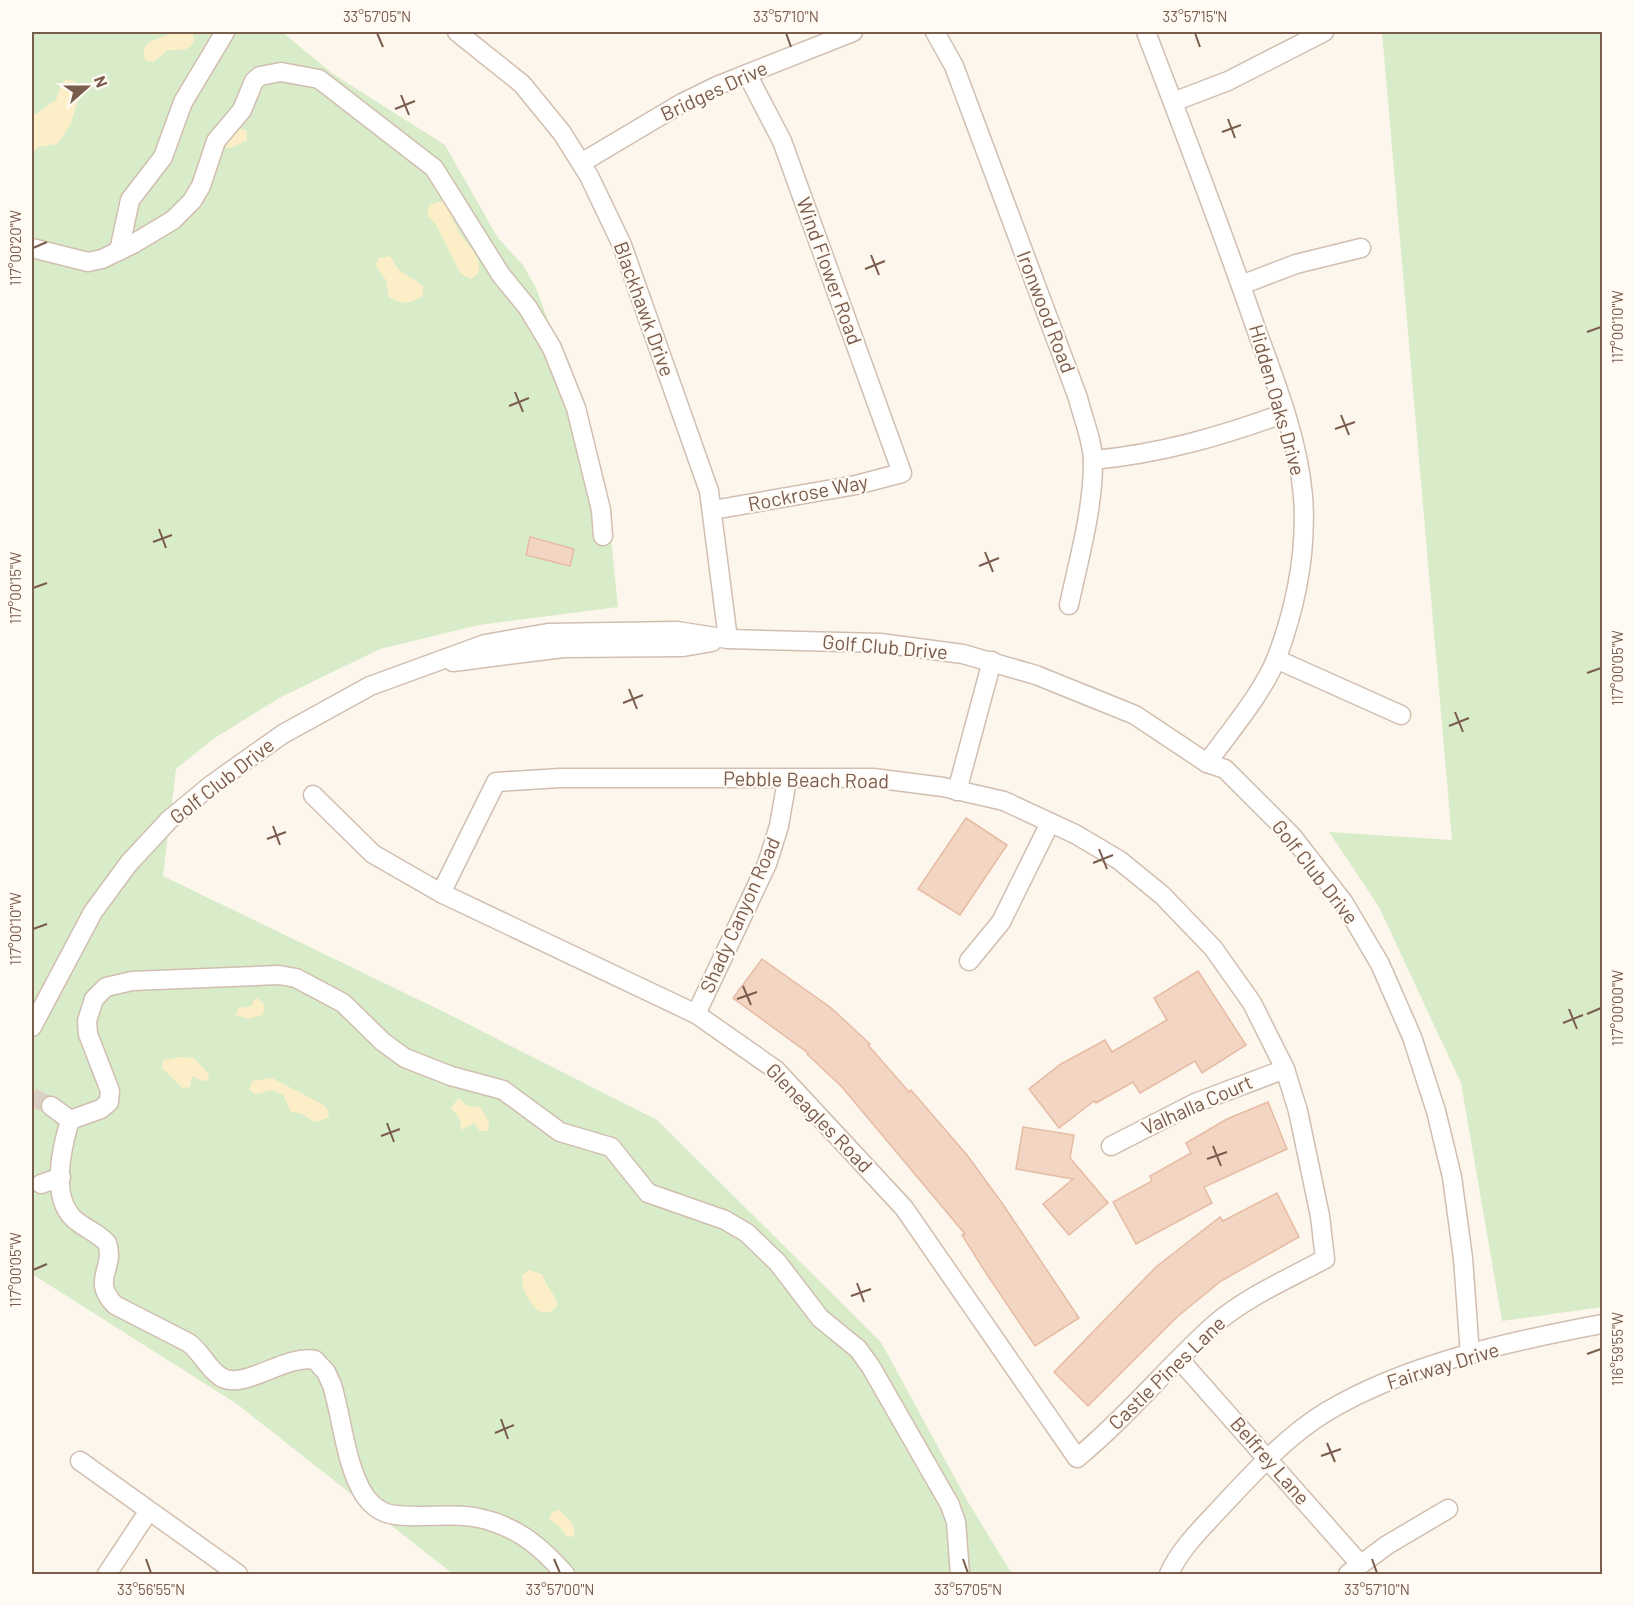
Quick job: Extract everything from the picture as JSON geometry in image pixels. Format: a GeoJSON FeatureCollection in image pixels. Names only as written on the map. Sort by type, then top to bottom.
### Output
{"type":"FeatureCollection","features":[{"type":"Feature","properties":{"kind":"street"},"geometry":{"type":"LineString","coordinates":[[119,251],[130,200],[163,157],[183,102],[225,32]]}},
{"type":"Feature","properties":{"kind":"street","name":"Blackhawk Drive"},"geometry":{"type":"LineString","coordinates":[[457,32],[522,84],[562,133],[581,163],[622,245],[709,491],[728,639]]}},
{"type":"Feature","properties":{"kind":"street","name":"Bridges Drive"},"geometry":{"type":"LineString","coordinates":[[581,163],[682,103],[747,74],[853,32]]}},
{"type":"Feature","properties":{"kind":"street","name":"Ironwood Road"},"geometry":{"type":"LineString","coordinates":[[935,32],[954,66],[1078,398],[1093,460],[1091,502],[1069,605]]}},
{"type":"Feature","properties":{"kind":"street","name":"Hidden Oaks Drive"},"geometry":{"type":"LineString","coordinates":[[1146,32],[1241,285],[1285,413],[1295,447],[1303,495],[1304,532],[1299,577],[1276,659],[1246,709],[1207,763]]}},
{"type":"Feature","properties":{"kind":"street"},"geometry":{"type":"LineString","coordinates":[[1173,102],[1228,81],[1324,32]]}},
{"type":"Feature","properties":{"kind":"street"},"geometry":{"type":"LineString","coordinates":[[32,248],[88,262],[102,259],[119,251],[173,220],[192,201],[204,177],[216,141],[242,110],[254,81],[260,76],[280,72],[319,79],[434,168],[501,275],[528,308],[552,348],[576,408],[601,510],[603,536]]}},
{"type":"Feature","properties":{"kind":"street","name":"Wind Flower Road"},"geometry":{"type":"LineString","coordinates":[[747,74],[782,141],[902,473]]}},
{"type":"Feature","properties":{"kind":"street"},"geometry":{"type":"LineString","coordinates":[[1241,285],[1296,264],[1360,248]]}},
{"type":"Feature","properties":{"kind":"street"},"geometry":{"type":"LineString","coordinates":[[1093,460],[1161,452],[1242,429],[1285,413]]}},
{"type":"Feature","properties":{"kind":"street","name":"Rockrose Way"},"geometry":{"type":"LineString","coordinates":[[713,510],[856,484],[902,473]]}},
{"type":"Feature","properties":{"kind":"street","name":"Golf Club Drive"},"geometry":{"type":"LineString","coordinates":[[32,1028],[93,912],[129,863],[169,820],[211,785],[283,734],[370,686],[456,659],[485,644],[548,633],[677,631],[728,639],[880,643],[963,654],[1036,675],[1135,715],[1207,763],[1225,770],[1292,836],[1344,903],[1380,964],[1412,1037],[1436,1111],[1452,1177],[1463,1258],[1470,1355]]}},
{"type":"Feature","properties":{"kind":"street"},"geometry":{"type":"LineString","coordinates":[[1276,659],[1401,715]]}},
{"type":"Feature","properties":{"kind":"street"},"geometry":{"type":"LineString","coordinates":[[957,791],[992,661]]}},
{"type":"Feature","properties":{"kind":"street","name":"Pebble Beach Road"},"geometry":{"type":"LineString","coordinates":[[441,893],[496,782],[560,778],[787,780],[873,778],[1004,801],[1119,860],[1143,878],[1186,918],[1213,948],[1252,1003],[1285,1069],[1298,1111],[1320,1216],[1325,1259]]}},
{"type":"Feature","properties":{"kind":"street","name":"Shady Canyon Road"},"geometry":{"type":"LineString","coordinates":[[696,1014],[767,864],[779,826],[787,780]]}},
{"type":"Feature","properties":{"kind":"street","name":"Gleneagles Road"},"geometry":{"type":"LineString","coordinates":[[313,795],[373,854],[441,893],[696,1014],[752,1052],[795,1087],[904,1208],[1077,1458]]}},
{"type":"Feature","properties":{"kind":"street"},"geometry":{"type":"LineString","coordinates":[[969,961],[1001,922],[1050,823]]}},
{"type":"Feature","properties":{"kind":"street"},"geometry":{"type":"LineString","coordinates":[[70,1120],[101,1109],[109,1102],[110,1091],[88,1034],[87,1021],[94,999],[106,987],[132,981],[279,975],[296,978],[328,993],[405,1058],[451,1076],[503,1089],[560,1132],[611,1148],[648,1193],[725,1220],[756,1241],[778,1263],[820,1318],[858,1349],[871,1367],[950,1505],[956,1522],[960,1575]]}},
{"type":"Feature","properties":{"kind":"street","name":"Valhalla Court"},"geometry":{"type":"LineString","coordinates":[[1111,1146],[1195,1104],[1285,1069]]}},
{"type":"Feature","properties":{"kind":"street"},"geometry":{"type":"LineString","coordinates":[[51,1106],[70,1120]]}},
{"type":"Feature","properties":{"kind":"street"},"geometry":{"type":"LineString","coordinates":[[70,1120],[61,1177],[62,1197],[71,1217],[107,1243],[109,1256],[103,1282],[108,1298],[115,1305],[189,1343],[199,1351],[216,1373],[227,1380],[243,1380],[296,1360],[315,1360],[326,1372],[332,1385],[355,1473],[363,1493],[372,1504],[392,1514],[455,1515],[500,1524],[543,1550],[566,1575]]}},
{"type":"Feature","properties":{"kind":"street"},"geometry":{"type":"LineString","coordinates":[[41,1184],[61,1177]]}},
{"type":"Feature","properties":{"kind":"street","name":"Castle Pines Lane"},"geometry":{"type":"LineString","coordinates":[[1077,1458],[1102,1437],[1179,1359],[1229,1313],[1325,1259]]}},
{"type":"Feature","properties":{"kind":"street","name":"Fairway Drive"},"geometry":{"type":"LineString","coordinates":[[1167,1572],[1217,1512],[1269,1459],[1299,1431],[1355,1396],[1415,1371],[1470,1355],[1602,1324]]}},
{"type":"Feature","properties":{"kind":"street","name":"Belfrey Lane"},"geometry":{"type":"LineString","coordinates":[[1179,1359],[1269,1459],[1354,1569]]}},
{"type":"Feature","properties":{"kind":"street"},"geometry":{"type":"LineString","coordinates":[[80,1461],[238,1575]]}},
{"type":"Feature","properties":{"kind":"street"},"geometry":{"type":"LineString","coordinates":[[1354,1569],[1448,1509]]}},
{"type":"Feature","properties":{"kind":"street"},"geometry":{"type":"LineString","coordinates":[[107,1575],[148,1512]]}},
{"type":"Feature","properties":{"kind":"green space"},"geometry":{"type":"Polygon","coordinates":[[[32,32],[282,32],[333,74],[445,145],[498,238],[523,265],[536,288],[589,430],[609,519],[618,607],[479,625],[380,649],[281,697],[213,739],[176,769],[163,876],[446,1013],[657,1120],[881,1342],[968,1502],[1012,1574],[453,1574],[237,1404],[32,1274],[32,32]]]}},
{"type":"Feature","properties":{"kind":"green space"},"geometry":{"type":"Polygon","coordinates":[[[1382,32],[1602,32],[1602,1307],[1502,1321],[1461,1083],[1379,907],[1329,832],[1452,840],[1382,32]]]}},
{"type":"Feature","properties":{"kind":"sand"},"geometry":{"type":"Polygon","coordinates":[[[175,32],[193,32],[194,39],[191,46],[183,50],[168,50],[153,62],[145,60],[144,49],[148,43],[175,32]]]}},
{"type":"Feature","properties":{"kind":"sand"},"geometry":{"type":"Polygon","coordinates":[[[67,79],[76,82],[81,90],[70,126],[57,144],[38,147],[32,153],[32,117],[56,100],[61,85],[67,79]]]}},
{"type":"Feature","properties":{"kind":"sand"},"geometry":{"type":"Polygon","coordinates":[[[238,128],[247,131],[247,140],[231,148],[226,147],[223,144],[238,128]]]}},
{"type":"Feature","properties":{"kind":"sand"},"geometry":{"type":"Polygon","coordinates":[[[443,201],[459,233],[476,255],[478,274],[470,279],[461,274],[435,223],[427,216],[429,205],[443,201]]]}},
{"type":"Feature","properties":{"kind":"sand"},"geometry":{"type":"Polygon","coordinates":[[[390,256],[398,269],[423,286],[423,295],[411,302],[393,300],[389,297],[386,280],[375,265],[379,258],[390,256]]]}},
{"type":"Feature","properties":{"kind":"sand"},"geometry":{"type":"Polygon","coordinates":[[[257,998],[265,1005],[263,1015],[248,1019],[235,1015],[239,1008],[252,1006],[253,1001],[257,998]]]}},
{"type":"Feature","properties":{"kind":"sand"},"geometry":{"type":"Polygon","coordinates":[[[178,1057],[194,1058],[208,1073],[209,1080],[203,1081],[192,1076],[190,1087],[182,1088],[162,1068],[163,1060],[178,1057]]]}},
{"type":"Feature","properties":{"kind":"sand"},"geometry":{"type":"Polygon","coordinates":[[[272,1078],[324,1105],[329,1112],[328,1118],[315,1122],[302,1114],[291,1112],[283,1095],[273,1090],[255,1094],[249,1090],[252,1081],[272,1078]]]}},
{"type":"Feature","properties":{"kind":"sand"},"geometry":{"type":"Polygon","coordinates":[[[459,1098],[467,1106],[480,1107],[489,1122],[488,1131],[480,1131],[474,1123],[461,1130],[460,1120],[451,1107],[459,1098]]]}},
{"type":"Feature","properties":{"kind":"sand"},"geometry":{"type":"Polygon","coordinates":[[[529,1270],[542,1274],[556,1302],[557,1306],[552,1311],[543,1313],[534,1307],[527,1297],[522,1275],[529,1270]]]}},
{"type":"Feature","properties":{"kind":"sand"},"geometry":{"type":"Polygon","coordinates":[[[559,1510],[572,1523],[575,1534],[572,1537],[566,1536],[560,1527],[549,1519],[552,1512],[559,1510]]]}},
{"type":"Feature","properties":{"kind":"building"},"geometry":{"type":"Polygon","coordinates":[[[530,537],[574,549],[570,566],[526,555],[530,537]]]}},
{"type":"Feature","properties":{"kind":"building"},"geometry":{"type":"Polygon","coordinates":[[[966,818],[1007,845],[960,915],[918,889],[966,818]]]}},
{"type":"Feature","properties":{"kind":"building"},"geometry":{"type":"Polygon","coordinates":[[[762,959],[830,1007],[870,1044],[868,1045],[909,1092],[911,1090],[967,1155],[1079,1318],[1035,1346],[962,1235],[965,1234],[842,1087],[808,1053],[733,998],[762,959]]]}},
{"type":"Feature","properties":{"kind":"building"},"geometry":{"type":"Polygon","coordinates":[[[1198,971],[1246,1045],[1202,1073],[1195,1061],[1140,1093],[1133,1082],[1096,1103],[1094,1101],[1059,1128],[1029,1089],[1061,1064],[1105,1040],[1112,1052],[1167,1020],[1154,998],[1198,971]]]}},
{"type":"Feature","properties":{"kind":"building"},"geometry":{"type":"Polygon","coordinates":[[[1268,1102],[1287,1149],[1204,1187],[1212,1203],[1136,1244],[1113,1202],[1152,1181],[1150,1176],[1191,1153],[1186,1143],[1227,1119],[1268,1102]]]}},
{"type":"Feature","properties":{"kind":"building"},"geometry":{"type":"Polygon","coordinates":[[[1023,1127],[1074,1135],[1070,1158],[1108,1203],[1069,1235],[1043,1204],[1073,1179],[1016,1169],[1023,1127]]]}},
{"type":"Feature","properties":{"kind":"building"},"geometry":{"type":"Polygon","coordinates":[[[1277,1193],[1299,1237],[1221,1281],[1177,1317],[1088,1406],[1054,1372],[1156,1267],[1220,1217],[1223,1221],[1277,1193]]]}},
{"type":"Feature","properties":{"kind":"tunnel"},"geometry":{"type":"LineString","coordinates":[[32,1097],[51,1106]]}}]}
